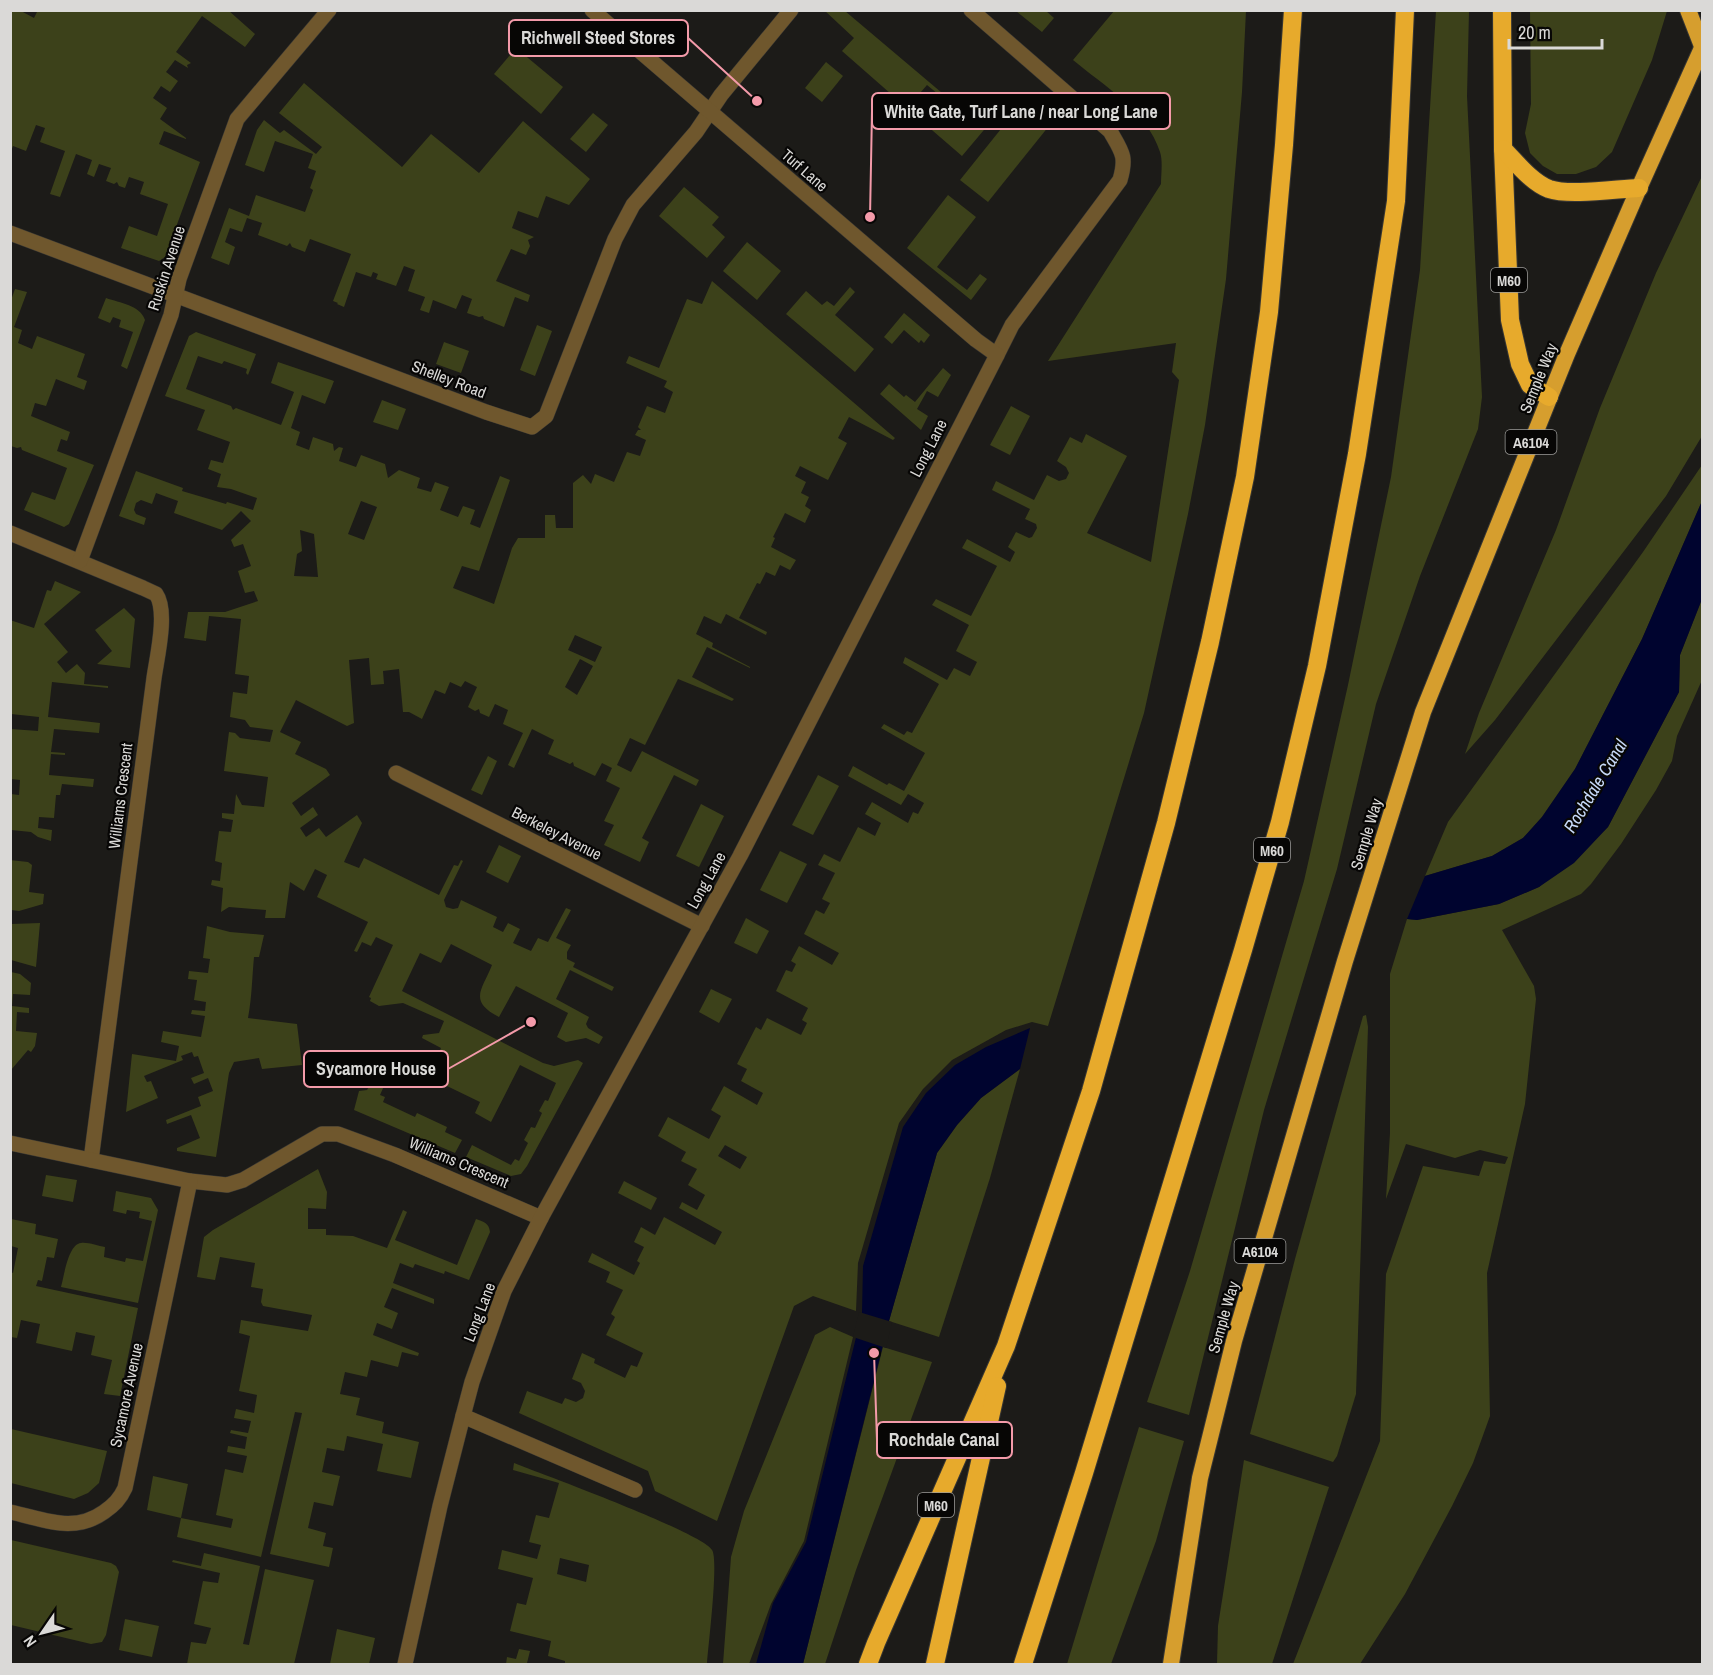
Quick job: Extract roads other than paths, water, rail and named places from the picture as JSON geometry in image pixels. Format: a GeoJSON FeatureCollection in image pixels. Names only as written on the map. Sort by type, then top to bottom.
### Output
{"type":"FeatureCollection","features":[{"type":"Feature","properties":{"kind":"highway","name":"M60"},"geometry":{"type":"LineString","coordinates":[[868,1665],[1006,1346],[1091,1091],[1166,823],[1210,642],[1245,477],[1269,312],[1293,10]]}},
{"type":"Feature","properties":{"kind":"highway","name":"M60"},"geometry":{"type":"LineString","coordinates":[[1023,1665],[1084,1473],[1243,950],[1280,822],[1314,677],[1357,454],[1396,201],[1405,10]]}},
{"type":"Feature","properties":{"kind":"highway","name":"M60"},"geometry":{"type":"LineString","coordinates":[[1502,10],[1503,149],[1510,320],[1520,364],[1530,385],[1549,397]]}},
{"type":"Feature","properties":{"kind":"highway"},"geometry":{"type":"LineString","coordinates":[[1688,10],[1702,47]]}},
{"type":"Feature","properties":{"kind":"highway","name":"Semple Way"},"geometry":{"type":"LineString","coordinates":[[1171,1665],[1203,1466],[1234,1341],[1345,961],[1422,712],[1549,397],[1702,47]]}},
{"type":"Feature","properties":{"kind":"highway"},"geometry":{"type":"LineString","coordinates":[[1503,149],[1533,179],[1550,189],[1571,191],[1639,188]]}},
{"type":"Feature","properties":{"kind":"highway","name":"M60"},"geometry":{"type":"LineString","coordinates":[[935,1665],[1006,1346]]}},
{"type":"Feature","properties":{"kind":"street","name":"Ruskin Avenue"},"geometry":{"type":"LineString","coordinates":[[80,561],[171,315],[179,279],[237,119],[329,10]]}},
{"type":"Feature","properties":{"kind":"street","name":"Turf Lane"},"geometry":{"type":"LineString","coordinates":[[592,10],[976,340],[997,355]]}},
{"type":"Feature","properties":{"kind":"street"},"geometry":{"type":"LineString","coordinates":[[711,112],[721,95],[791,10]]}},
{"type":"Feature","properties":{"kind":"street","name":"Long Lane"},"geometry":{"type":"LineString","coordinates":[[405,1665],[440,1506],[463,1416],[504,1291],[541,1218],[762,814],[1012,325],[1120,180],[1125,164],[1122,151],[1110,131],[970,10]]}},
{"type":"Feature","properties":{"kind":"street","name":"Shelley Road"},"geometry":{"type":"LineString","coordinates":[[10,233],[486,412],[532,427],[536,426],[548,413],[615,239],[633,205],[711,112]]}},
{"type":"Feature","properties":{"kind":"street","name":"Williams Crescent"},"geometry":{"type":"LineString","coordinates":[[10,533],[156,594],[161,614],[91,1160]]}},
{"type":"Feature","properties":{"kind":"street","name":"Berkeley Avenue"},"geometry":{"type":"LineString","coordinates":[[396,773],[702,926]]}},
{"type":"Feature","properties":{"kind":"street","name":"Williams Crescent"},"geometry":{"type":"LineString","coordinates":[[10,1143],[190,1181],[227,1185],[243,1180],[322,1134],[338,1134],[377,1147],[541,1218]]}},
{"type":"Feature","properties":{"kind":"street","name":"Sycamore Avenue"},"geometry":{"type":"LineString","coordinates":[[10,1512],[63,1524],[78,1525],[97,1517],[120,1499],[125,1488],[190,1181]]}},
{"type":"Feature","properties":{"kind":"street"},"geometry":{"type":"LineString","coordinates":[[463,1416],[635,1490]]}},
{"type":"Feature","properties":{"kind":"water"},"geometry":{"type":"Polygon","coordinates":[[[1702,501],[1702,599],[1680,655],[1679,692],[1608,827],[1574,863],[1539,887],[1499,904],[1417,920],[1407,919],[1425,876],[1492,856],[1523,838],[1542,817],[1575,769],[1642,639],[1702,501]]]}},
{"type":"Feature","properties":{"kind":"water"},"geometry":{"type":"Polygon","coordinates":[[[1030,1028],[1020,1069],[981,1098],[957,1125],[937,1153],[889,1321],[803,1664],[756,1664],[773,1603],[806,1542],[862,1313],[863,1266],[903,1127],[926,1093],[955,1065],[986,1047],[1030,1028]]]}},
{"type":"Feature","properties":{"kind":"place","name":"Richwell Steed Stores"},"geometry":{"type":"Point","coordinates":[757,101]}},
{"type":"Feature","properties":{"kind":"place","name":"White Gate, Turf Lane / near Long Lane"},"geometry":{"type":"Point","coordinates":[870,217]}},
{"type":"Feature","properties":{"kind":"place","name":"Sycamore House"},"geometry":{"type":"Point","coordinates":[531,1022]}},
{"type":"Feature","properties":{"kind":"place","name":"Rochdale Canal"},"geometry":{"type":"Point","coordinates":[874,1353]}}]}
